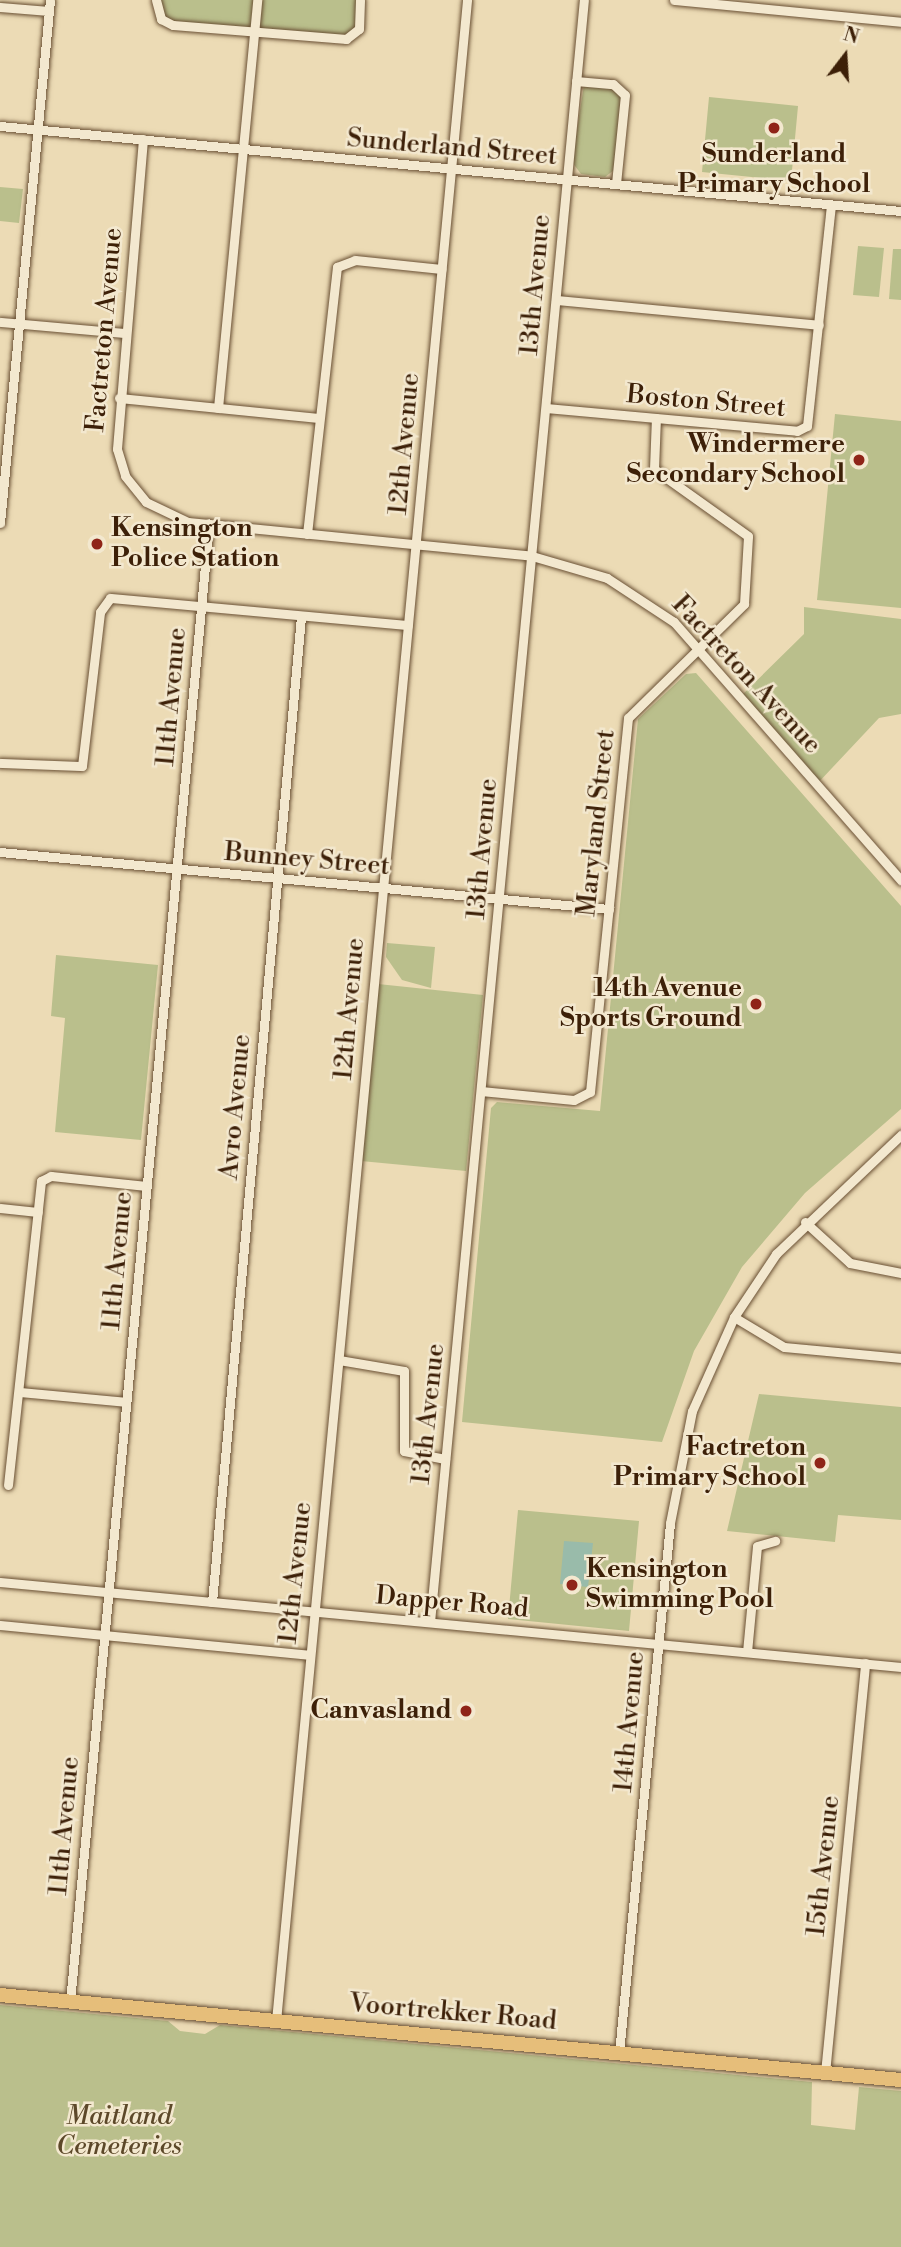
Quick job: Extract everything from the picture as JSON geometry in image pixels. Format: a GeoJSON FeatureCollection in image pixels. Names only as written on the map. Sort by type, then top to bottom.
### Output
{"type":"FeatureCollection","features":[{"type":"Feature","properties":{"kind":"main road","name":"Voortrekker Road"},"geometry":{"type":"LineString","coordinates":[[0,1995],[901,2080]]}},
{"type":"Feature","properties":{"kind":"street"},"geometry":{"type":"LineString","coordinates":[[0,523],[50,0]]}},
{"type":"Feature","properties":{"kind":"street"},"geometry":{"type":"LineString","coordinates":[[156,0],[169,24],[351,38],[359,29],[360,0]]}},
{"type":"Feature","properties":{"kind":"street"},"geometry":{"type":"LineString","coordinates":[[218,408],[257,0]]}},
{"type":"Feature","properties":{"kind":"street","name":"12th Avenue"},"geometry":{"type":"LineString","coordinates":[[276,2021],[467,0]]}},
{"type":"Feature","properties":{"kind":"street","name":"13th Avenue"},"geometry":{"type":"LineString","coordinates":[[430,1622],[584,0]]}},
{"type":"Feature","properties":{"kind":"street"},"geometry":{"type":"LineString","coordinates":[[674,0],[780,5],[901,22]]}},
{"type":"Feature","properties":{"kind":"street"},"geometry":{"type":"LineString","coordinates":[[0,7],[49,11]]}},
{"type":"Feature","properties":{"kind":"street"},"geometry":{"type":"LineString","coordinates":[[576,81],[612,84],[625,95],[616,184]]}},
{"type":"Feature","properties":{"kind":"street","name":"Sunderland Street"},"geometry":{"type":"LineString","coordinates":[[0,126],[901,211]]}},
{"type":"Feature","properties":{"kind":"street","name":"Factreton Avenue"},"geometry":{"type":"LineString","coordinates":[[143,139],[123,333],[117,449],[134,490],[173,518],[209,524],[531,556],[622,585],[654,606],[700,651],[901,880]]}},
{"type":"Feature","properties":{"kind":"street","name":"Boston Street"},"geometry":{"type":"LineString","coordinates":[[545,408],[797,431],[807,426],[831,205]]}},
{"type":"Feature","properties":{"kind":"street"},"geometry":{"type":"LineString","coordinates":[[307,534],[337,267],[355,260],[442,269]]}},
{"type":"Feature","properties":{"kind":"street"},"geometry":{"type":"LineString","coordinates":[[556,300],[819,325]]}},
{"type":"Feature","properties":{"kind":"street"},"geometry":{"type":"LineString","coordinates":[[0,322],[123,333]]}},
{"type":"Feature","properties":{"kind":"street"},"geometry":{"type":"LineString","coordinates":[[119,398],[319,418]]}},
{"type":"Feature","properties":{"kind":"street","name":"Maryland Street"},"geometry":{"type":"LineString","coordinates":[[481,1091],[574,1100],[590,1092],[628,718],[742,611],[750,542],[654,469],[656,418]]}},
{"type":"Feature","properties":{"kind":"street","name":"11th Avenue"},"geometry":{"type":"LineString","coordinates":[[70,2002],[209,524]]}},
{"type":"Feature","properties":{"kind":"street"},"geometry":{"type":"LineString","coordinates":[[0,763],[82,766],[107,600],[408,625]]}},
{"type":"Feature","properties":{"kind":"street","name":"Avro Avenue"},"geometry":{"type":"LineString","coordinates":[[212,1602],[301,615]]}},
{"type":"Feature","properties":{"kind":"street","name":"Bunney Street"},"geometry":{"type":"LineString","coordinates":[[0,852],[609,909]]}},
{"type":"Feature","properties":{"kind":"street","name":"14th Avenue"},"geometry":{"type":"LineString","coordinates":[[620,2053],[658,1644],[682,1449],[734,1317],[805,1222],[901,1135]]}},
{"type":"Feature","properties":{"kind":"street"},"geometry":{"type":"LineString","coordinates":[[8,1485],[40,1184],[47,1176],[146,1185]]}},
{"type":"Feature","properties":{"kind":"street"},"geometry":{"type":"LineString","coordinates":[[0,1208],[38,1212]]}},
{"type":"Feature","properties":{"kind":"street"},"geometry":{"type":"LineString","coordinates":[[805,1222],[850,1263],[901,1273]]}},
{"type":"Feature","properties":{"kind":"street"},"geometry":{"type":"LineString","coordinates":[[734,1317],[784,1347],[901,1358]]}},
{"type":"Feature","properties":{"kind":"street"},"geometry":{"type":"LineString","coordinates":[[338,1360],[404,1371],[403,1448],[445,1459]]}},
{"type":"Feature","properties":{"kind":"street"},"geometry":{"type":"LineString","coordinates":[[19,1392],[126,1402]]}},
{"type":"Feature","properties":{"kind":"street"},"geometry":{"type":"LineString","coordinates":[[747,1652],[757,1546],[775,1541]]}},
{"type":"Feature","properties":{"kind":"street","name":"Dapper Road"},"geometry":{"type":"LineString","coordinates":[[0,1582],[901,1667]]}},
{"type":"Feature","properties":{"kind":"street"},"geometry":{"type":"LineString","coordinates":[[0,1625],[309,1655]]}},
{"type":"Feature","properties":{"kind":"street","name":"15th Avenue"},"geometry":{"type":"LineString","coordinates":[[825,2073],[865,1663]]}},
{"type":"Feature","properties":{"kind":"green space"},"geometry":{"type":"Polygon","coordinates":[[[156,0],[360,0],[353,36],[169,24],[156,0]]]}},
{"type":"Feature","properties":{"kind":"green space"},"geometry":{"type":"Polygon","coordinates":[[[584,85],[611,87],[621,96],[614,170],[605,177],[581,174],[572,162],[584,85]]]}},
{"type":"Feature","properties":{"kind":"green space"},"geometry":{"type":"Polygon","coordinates":[[[709,97],[798,106],[791,181],[702,172],[709,97]]]}},
{"type":"Feature","properties":{"kind":"green space"},"geometry":{"type":"Polygon","coordinates":[[[0,187],[23,189],[19,223],[0,221],[0,187]]]}},
{"type":"Feature","properties":{"kind":"green space"},"geometry":{"type":"Polygon","coordinates":[[[858,246],[884,248],[879,297],[853,295],[858,246]]]}},
{"type":"Feature","properties":{"kind":"green space"},"geometry":{"type":"Polygon","coordinates":[[[893,249],[901,249],[901,300],[889,299],[893,249]]]}},
{"type":"Feature","properties":{"kind":"green space"},"geometry":{"type":"Polygon","coordinates":[[[835,414],[901,421],[901,608],[817,600],[835,414]]]}},
{"type":"Feature","properties":{"kind":"green space"},"geometry":{"type":"Polygon","coordinates":[[[804,607],[901,619],[901,714],[879,718],[817,784],[740,697],[804,634],[804,607]]]}},
{"type":"Feature","properties":{"kind":"green space","name":"14th Avenue Sports Ground"},"geometry":{"type":"Polygon","coordinates":[[[696,673],[901,906],[901,1109],[805,1193],[742,1267],[694,1351],[662,1442],[462,1422],[491,1108],[497,1102],[600,1111],[638,719],[686,674],[696,673]]]}},
{"type":"Feature","properties":{"kind":"green space"},"geometry":{"type":"Polygon","coordinates":[[[387,943],[435,947],[431,988],[402,980],[386,957],[387,943]]]}},
{"type":"Feature","properties":{"kind":"green space"},"geometry":{"type":"Polygon","coordinates":[[[56,955],[158,965],[141,1140],[55,1132],[65,1018],[51,1016],[56,955]]]}},
{"type":"Feature","properties":{"kind":"green space"},"geometry":{"type":"Polygon","coordinates":[[[378,984],[483,995],[466,1171],[361,1161],[378,984]]]}},
{"type":"Feature","properties":{"kind":"green space","name":"Factreton Primary School"},"geometry":{"type":"Polygon","coordinates":[[[759,1394],[901,1407],[901,1520],[838,1515],[835,1542],[727,1531],[759,1394]]]}},
{"type":"Feature","properties":{"kind":"green space","name":"Kensington Swimming Pool"},"geometry":{"type":"Polygon","coordinates":[[[518,1510],[639,1521],[629,1631],[508,1619],[518,1510]]]}},
{"type":"Feature","properties":{"kind":"green space","name":"Maitland Cemeteries"},"geometry":{"type":"Polygon","coordinates":[[[0,2005],[168,2021],[180,2031],[205,2034],[220,2025],[812,2082],[811,2125],[855,2130],[859,2087],[901,2091],[901,2247],[0,2247],[0,2005]]]}},
{"type":"Feature","properties":{"kind":"shaded area"},"geometry":{"type":"Polygon","coordinates":[[[564,1541],[593,1543],[588,1587],[560,1584],[564,1541]]]}},
{"type":"Feature","properties":{"kind":"place","name":"Sunderland Primary School"},"geometry":{"type":"Point","coordinates":[774,128]}},
{"type":"Feature","properties":{"kind":"place","name":"Windermere Secondary School"},"geometry":{"type":"Point","coordinates":[859,460]}},
{"type":"Feature","properties":{"kind":"place","name":"Kensington Police Station"},"geometry":{"type":"Point","coordinates":[97,544]}},
{"type":"Feature","properties":{"kind":"place","name":"14th Avenue Sports Ground"},"geometry":{"type":"Point","coordinates":[756,1004]}},
{"type":"Feature","properties":{"kind":"place","name":"Factreton Primary School"},"geometry":{"type":"Point","coordinates":[820,1463]}},
{"type":"Feature","properties":{"kind":"place","name":"Kensington Swimming Pool"},"geometry":{"type":"Point","coordinates":[572,1585]}},
{"type":"Feature","properties":{"kind":"place","name":"Canvasland"},"geometry":{"type":"Point","coordinates":[466,1711]}}]}
